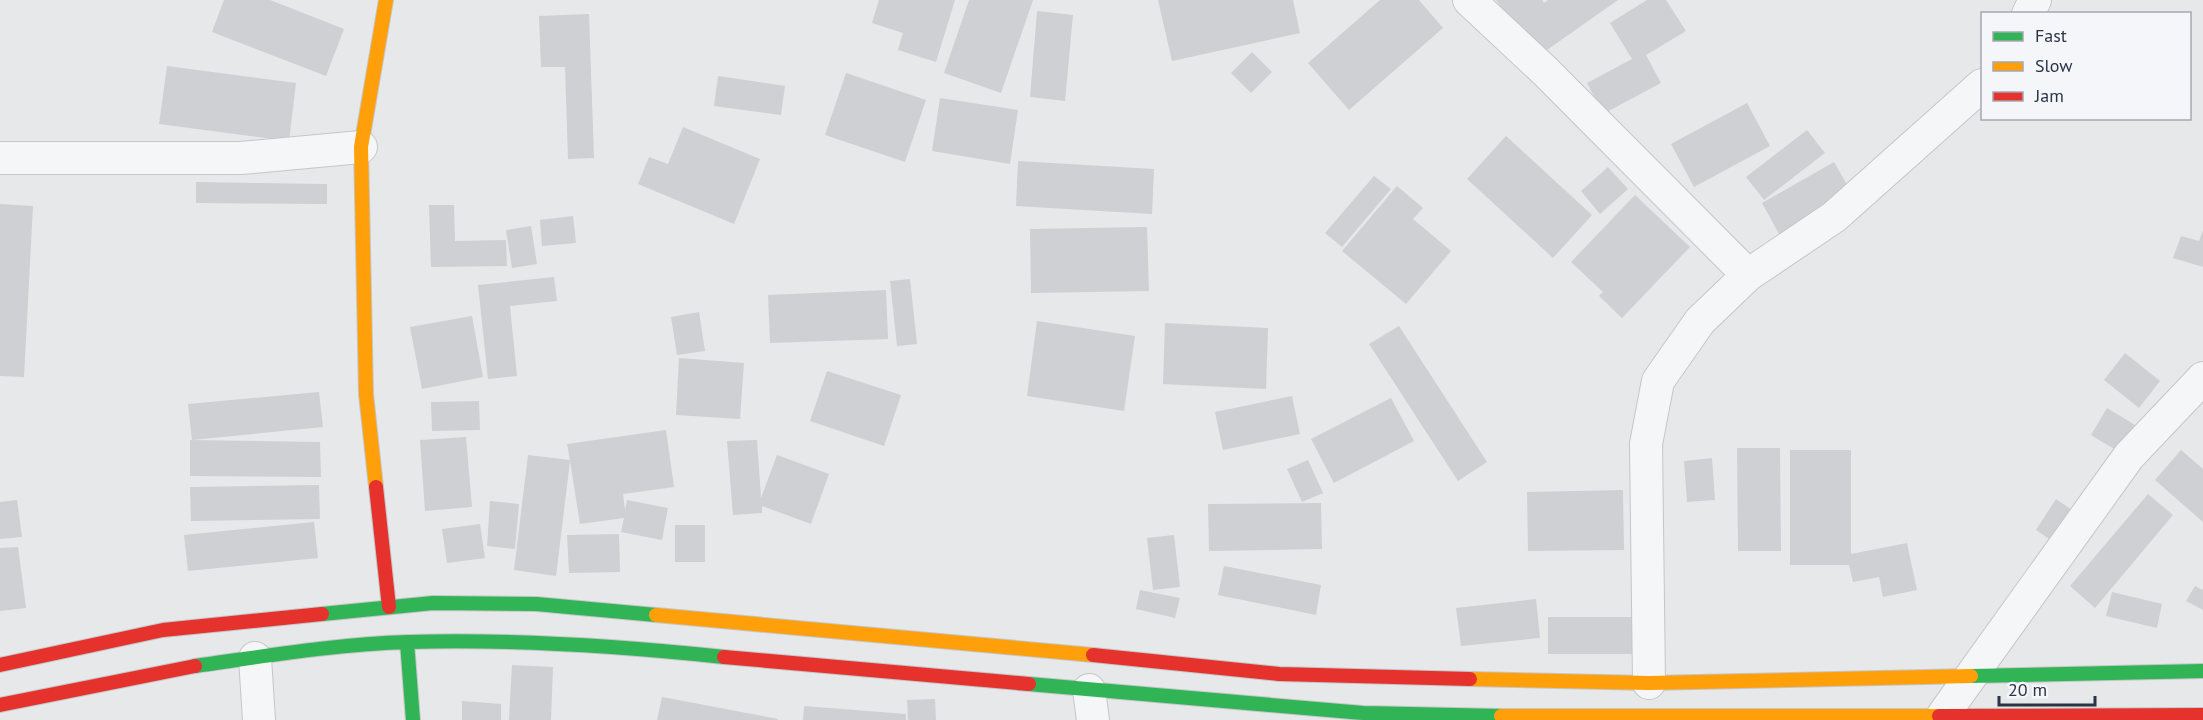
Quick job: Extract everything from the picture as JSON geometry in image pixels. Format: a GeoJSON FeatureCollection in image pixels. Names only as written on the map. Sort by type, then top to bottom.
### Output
{"type":"FeatureCollection","features":[{"type":"Feature","properties":{"kind":"main road"},"geometry":{"type":"LineString","coordinates":[[387,0],[361,147],[366,394],[389,607]]}},
{"type":"Feature","properties":{"kind":"main road"},"geometry":{"type":"LineString","coordinates":[[0,665],[163,630],[433,603],[536,604],[936,640],[1279,675],[1649,683],[1908,679],[1971,674],[2203,671]]}},
{"type":"Feature","properties":{"kind":"main road"},"geometry":{"type":"LineString","coordinates":[[407,642],[413,720]]}},
{"type":"Feature","properties":{"kind":"main road"},"geometry":{"type":"LineString","coordinates":[[0,705],[181,668],[311,649],[407,642],[526,642],[684,653],[1091,705],[1636,718],[2203,715]]}},
{"type":"Feature","properties":{"kind":"street"},"geometry":{"type":"LineString","coordinates":[[1469,0],[1545,71],[1748,275]]}},
{"type":"Feature","properties":{"kind":"street"},"geometry":{"type":"LineString","coordinates":[[1649,683],[1646,444],[1658,381],[1700,321],[1748,275],[1834,217],[1981,87]]}},
{"type":"Feature","properties":{"kind":"street"},"geometry":{"type":"LineString","coordinates":[[0,158],[241,158],[361,147]]}},
{"type":"Feature","properties":{"kind":"street"},"geometry":{"type":"LineString","coordinates":[[1943,715],[2129,456],[2203,378]]}},
{"type":"Feature","properties":{"kind":"street"},"geometry":{"type":"LineString","coordinates":[[255,658],[259,720]]}},
{"type":"Feature","properties":{"kind":"building"},"geometry":{"type":"Polygon","coordinates":[[[224,0],[270,0],[344,29],[326,76],[212,32],[224,0]]]}},
{"type":"Feature","properties":{"kind":"building"},"geometry":{"type":"Polygon","coordinates":[[[879,0],[955,0],[936,62],[898,50],[903,33],[872,23],[879,0]]]}},
{"type":"Feature","properties":{"kind":"building"},"geometry":{"type":"Polygon","coordinates":[[[969,0],[1033,0],[1001,93],[944,73],[969,0]]]}},
{"type":"Feature","properties":{"kind":"building"},"geometry":{"type":"Polygon","coordinates":[[[1158,0],[1293,0],[1300,33],[1172,61],[1158,0]]]}},
{"type":"Feature","properties":{"kind":"building"},"geometry":{"type":"Polygon","coordinates":[[[1380,0],[1419,0],[1443,28],[1349,110],[1308,63],[1380,0]]]}},
{"type":"Feature","properties":{"kind":"building"},"geometry":{"type":"Polygon","coordinates":[[[1496,0],[1542,0],[1544,3],[1548,0],[1618,0],[1537,57],[1496,0]]]}},
{"type":"Feature","properties":{"kind":"building"},"geometry":{"type":"Polygon","coordinates":[[[1647,0],[1666,0],[1686,31],[1646,55],[1661,83],[1603,114],[1587,83],[1632,59],[1610,23],[1647,0]]]}},
{"type":"Feature","properties":{"kind":"building"},"geometry":{"type":"Polygon","coordinates":[[[1037,11],[1073,15],[1065,101],[1030,97],[1037,11]]]}},
{"type":"Feature","properties":{"kind":"building"},"geometry":{"type":"Polygon","coordinates":[[[589,14],[594,158],[568,159],[565,67],[541,67],[539,16],[589,14]]]}},
{"type":"Feature","properties":{"kind":"building"},"geometry":{"type":"Polygon","coordinates":[[[1252,52],[1272,72],[1251,93],[1231,73],[1252,52]]]}},
{"type":"Feature","properties":{"kind":"building"},"geometry":{"type":"Polygon","coordinates":[[[167,66],[296,83],[289,141],[159,124],[167,66]]]}},
{"type":"Feature","properties":{"kind":"building"},"geometry":{"type":"Polygon","coordinates":[[[846,73],[926,100],[905,162],[825,135],[846,73]]]}},
{"type":"Feature","properties":{"kind":"building"},"geometry":{"type":"Polygon","coordinates":[[[718,76],[785,86],[781,115],[714,106],[718,76]]]}},
{"type":"Feature","properties":{"kind":"building"},"geometry":{"type":"Polygon","coordinates":[[[940,98],[1018,110],[1010,164],[932,151],[940,98]]]}},
{"type":"Feature","properties":{"kind":"building"},"geometry":{"type":"Polygon","coordinates":[[[1747,103],[1770,146],[1694,187],[1671,144],[1747,103]]]}},
{"type":"Feature","properties":{"kind":"building"},"geometry":{"type":"Polygon","coordinates":[[[683,127],[760,159],[734,224],[638,184],[649,157],[668,164],[683,127]]]}},
{"type":"Feature","properties":{"kind":"building"},"geometry":{"type":"Polygon","coordinates":[[[1807,130],[1825,153],[1764,200],[1746,177],[1807,130]]]}},
{"type":"Feature","properties":{"kind":"building"},"geometry":{"type":"Polygon","coordinates":[[[1506,136],[1592,215],[1553,258],[1467,179],[1506,136]]]}},
{"type":"Feature","properties":{"kind":"building"},"geometry":{"type":"Polygon","coordinates":[[[1018,161],[1154,169],[1152,214],[1016,206],[1018,161]]]}},
{"type":"Feature","properties":{"kind":"building"},"geometry":{"type":"Polygon","coordinates":[[[1834,162],[1857,202],[1784,243],[1762,203],[1834,162]]]}},
{"type":"Feature","properties":{"kind":"building"},"geometry":{"type":"Polygon","coordinates":[[[1608,167],[1628,189],[1600,214],[1581,191],[1608,167]]]}},
{"type":"Feature","properties":{"kind":"building"},"geometry":{"type":"Polygon","coordinates":[[[1374,176],[1391,189],[1342,247],[1325,233],[1374,176]]]}},
{"type":"Feature","properties":{"kind":"building"},"geometry":{"type":"Polygon","coordinates":[[[196,182],[327,184],[327,204],[196,203],[196,182]]]}},
{"type":"Feature","properties":{"kind":"building"},"geometry":{"type":"Polygon","coordinates":[[[1397,186],[1423,208],[1413,219],[1451,251],[1406,304],[1342,251],[1397,186]]]}},
{"type":"Feature","properties":{"kind":"building"},"geometry":{"type":"Polygon","coordinates":[[[1635,195],[1690,247],[1622,318],[1599,296],[1603,292],[1571,262],[1635,195]]]}},
{"type":"Feature","properties":{"kind":"building"},"geometry":{"type":"Polygon","coordinates":[[[0,204],[33,206],[24,377],[0,376],[0,204]]]}},
{"type":"Feature","properties":{"kind":"building"},"geometry":{"type":"Polygon","coordinates":[[[429,205],[454,205],[455,241],[506,240],[507,266],[431,267],[429,205]]]}},
{"type":"Feature","properties":{"kind":"building"},"geometry":{"type":"Polygon","coordinates":[[[573,216],[576,243],[542,246],[540,220],[573,216]]]}},
{"type":"Feature","properties":{"kind":"building"},"geometry":{"type":"Polygon","coordinates":[[[531,226],[537,264],[512,268],[506,230],[531,226]]]}},
{"type":"Feature","properties":{"kind":"building"},"geometry":{"type":"Polygon","coordinates":[[[1147,227],[1149,291],[1031,293],[1030,229],[1147,227]]]}},
{"type":"Feature","properties":{"kind":"building"},"geometry":{"type":"Polygon","coordinates":[[[2203,230],[2203,267],[2173,258],[2181,236],[2199,241],[2203,230]]]}},
{"type":"Feature","properties":{"kind":"building"},"geometry":{"type":"Polygon","coordinates":[[[554,277],[557,301],[510,306],[517,376],[488,379],[478,285],[554,277]]]}},
{"type":"Feature","properties":{"kind":"building"},"geometry":{"type":"Polygon","coordinates":[[[910,279],[917,344],[897,346],[890,281],[910,279]]]}},
{"type":"Feature","properties":{"kind":"building"},"geometry":{"type":"Polygon","coordinates":[[[886,290],[888,339],[770,343],[768,295],[886,290]]]}},
{"type":"Feature","properties":{"kind":"building"},"geometry":{"type":"Polygon","coordinates":[[[699,312],[705,351],[677,355],[671,317],[699,312]]]}},
{"type":"Feature","properties":{"kind":"building"},"geometry":{"type":"Polygon","coordinates":[[[472,316],[483,377],[422,389],[410,327],[472,316]]]}},
{"type":"Feature","properties":{"kind":"building"},"geometry":{"type":"Polygon","coordinates":[[[1037,321],[1135,336],[1124,411],[1027,396],[1037,321]]]}},
{"type":"Feature","properties":{"kind":"building"},"geometry":{"type":"Polygon","coordinates":[[[1165,323],[1268,328],[1266,389],[1163,384],[1165,323]]]}},
{"type":"Feature","properties":{"kind":"building"},"geometry":{"type":"Polygon","coordinates":[[[1399,326],[1487,462],[1458,481],[1369,344],[1399,326]]]}},
{"type":"Feature","properties":{"kind":"building"},"geometry":{"type":"Polygon","coordinates":[[[2125,353],[2160,381],[2139,408],[2104,380],[2125,353]]]}},
{"type":"Feature","properties":{"kind":"building"},"geometry":{"type":"Polygon","coordinates":[[[679,358],[744,363],[740,419],[676,415],[679,358]]]}},
{"type":"Feature","properties":{"kind":"building"},"geometry":{"type":"Polygon","coordinates":[[[827,371],[901,395],[884,446],[810,421],[827,371]]]}},
{"type":"Feature","properties":{"kind":"building"},"geometry":{"type":"Polygon","coordinates":[[[319,392],[323,427],[192,440],[188,404],[319,392]]]}},
{"type":"Feature","properties":{"kind":"building"},"geometry":{"type":"Polygon","coordinates":[[[1292,396],[1300,434],[1223,450],[1215,412],[1292,396]]]}},
{"type":"Feature","properties":{"kind":"building"},"geometry":{"type":"Polygon","coordinates":[[[1391,398],[1414,441],[1334,483],[1311,439],[1391,398]]]}},
{"type":"Feature","properties":{"kind":"building"},"geometry":{"type":"Polygon","coordinates":[[[479,401],[480,430],[432,431],[431,402],[479,401]]]}},
{"type":"Feature","properties":{"kind":"building"},"geometry":{"type":"Polygon","coordinates":[[[2107,408],[2135,425],[2119,452],[2091,435],[2107,408]]]}},
{"type":"Feature","properties":{"kind":"building"},"geometry":{"type":"Polygon","coordinates":[[[666,430],[674,487],[623,494],[625,510],[627,500],[668,508],[662,540],[621,532],[624,518],[580,524],[570,461],[556,576],[514,570],[528,455],[570,460],[567,444],[666,430]]]}},
{"type":"Feature","properties":{"kind":"building"},"geometry":{"type":"Polygon","coordinates":[[[466,437],[472,507],[425,511],[420,440],[466,437]]]}},
{"type":"Feature","properties":{"kind":"building"},"geometry":{"type":"Polygon","coordinates":[[[190,440],[320,442],[321,477],[190,476],[190,440]]]}},
{"type":"Feature","properties":{"kind":"building"},"geometry":{"type":"Polygon","coordinates":[[[757,440],[761,498],[777,455],[829,474],[811,524],[762,506],[762,513],[733,515],[727,441],[757,440]]]}},
{"type":"Feature","properties":{"kind":"building"},"geometry":{"type":"Polygon","coordinates":[[[1737,448],[1780,448],[1781,551],[1738,551],[1737,448]]]}},
{"type":"Feature","properties":{"kind":"building"},"geometry":{"type":"Polygon","coordinates":[[[1790,450],[1851,450],[1851,554],[1907,543],[1917,590],[1883,597],[1879,577],[1853,582],[1849,565],[1790,565],[1790,450]]]}},
{"type":"Feature","properties":{"kind":"building"},"geometry":{"type":"Polygon","coordinates":[[[2181,450],[2203,469],[2203,522],[2155,480],[2181,450]]]}},
{"type":"Feature","properties":{"kind":"building"},"geometry":{"type":"Polygon","coordinates":[[[1712,458],[1715,500],[1687,502],[1684,461],[1712,458]]]}},
{"type":"Feature","properties":{"kind":"building"},"geometry":{"type":"Polygon","coordinates":[[[1308,460],[1323,493],[1302,502],[1287,469],[1308,460]]]}},
{"type":"Feature","properties":{"kind":"building"},"geometry":{"type":"Polygon","coordinates":[[[319,485],[320,519],[191,521],[190,487],[319,485]]]}},
{"type":"Feature","properties":{"kind":"building"},"geometry":{"type":"Polygon","coordinates":[[[1623,490],[1624,550],[1528,551],[1527,492],[1623,490]]]}},
{"type":"Feature","properties":{"kind":"building"},"geometry":{"type":"Polygon","coordinates":[[[2148,494],[2173,515],[2095,608],[2070,586],[2148,494]]]}},
{"type":"Feature","properties":{"kind":"building"},"geometry":{"type":"Polygon","coordinates":[[[2056,499],[2075,512],[2055,543],[2036,530],[2056,499]]]}},
{"type":"Feature","properties":{"kind":"building"},"geometry":{"type":"Polygon","coordinates":[[[17,500],[22,537],[0,539],[0,502],[17,500]]]}},
{"type":"Feature","properties":{"kind":"building"},"geometry":{"type":"Polygon","coordinates":[[[490,501],[519,504],[515,549],[487,546],[490,501]]]}},
{"type":"Feature","properties":{"kind":"building"},"geometry":{"type":"Polygon","coordinates":[[[1321,503],[1322,549],[1209,551],[1208,504],[1321,503]]]}},
{"type":"Feature","properties":{"kind":"building"},"geometry":{"type":"Polygon","coordinates":[[[314,522],[318,558],[188,571],[184,535],[314,522]]]}},
{"type":"Feature","properties":{"kind":"building"},"geometry":{"type":"Polygon","coordinates":[[[480,524],[485,558],[447,563],[442,529],[480,524]]]}},
{"type":"Feature","properties":{"kind":"building"},"geometry":{"type":"Polygon","coordinates":[[[675,525],[705,525],[705,562],[675,562],[675,525]]]}},
{"type":"Feature","properties":{"kind":"building"},"geometry":{"type":"Polygon","coordinates":[[[619,534],[620,572],[569,573],[567,535],[619,534]]]}},
{"type":"Feature","properties":{"kind":"building"},"geometry":{"type":"Polygon","coordinates":[[[1174,535],[1180,587],[1153,590],[1147,538],[1174,535]]]}},
{"type":"Feature","properties":{"kind":"building"},"geometry":{"type":"Polygon","coordinates":[[[18,547],[26,608],[0,611],[0,548],[18,547]]]}},
{"type":"Feature","properties":{"kind":"building"},"geometry":{"type":"Polygon","coordinates":[[[1224,566],[1321,585],[1316,615],[1218,595],[1224,566]]]}},
{"type":"Feature","properties":{"kind":"building"},"geometry":{"type":"Polygon","coordinates":[[[2195,586],[2203,590],[2203,610],[2186,601],[2195,586]]]}},
{"type":"Feature","properties":{"kind":"building"},"geometry":{"type":"Polygon","coordinates":[[[1140,590],[1180,598],[1175,618],[1136,609],[1140,590]]]}},
{"type":"Feature","properties":{"kind":"building"},"geometry":{"type":"Polygon","coordinates":[[[2112,592],[2162,604],[2157,628],[2106,616],[2112,592]]]}},
{"type":"Feature","properties":{"kind":"building"},"geometry":{"type":"Polygon","coordinates":[[[1536,599],[1540,638],[1461,646],[1456,608],[1536,599]]]}},
{"type":"Feature","properties":{"kind":"building"},"geometry":{"type":"Polygon","coordinates":[[[1548,617],[1636,617],[1636,654],[1548,654],[1548,617]]]}},
{"type":"Feature","properties":{"kind":"building"},"geometry":{"type":"Polygon","coordinates":[[[512,665],[553,667],[551,720],[509,720],[512,665]]]}},
{"type":"Feature","properties":{"kind":"building"},"geometry":{"type":"Polygon","coordinates":[[[662,697],[778,719],[778,720],[657,720],[662,697]]]}},
{"type":"Feature","properties":{"kind":"building"},"geometry":{"type":"Polygon","coordinates":[[[935,699],[936,720],[908,720],[907,700],[935,699]]]}},
{"type":"Feature","properties":{"kind":"building"},"geometry":{"type":"Polygon","coordinates":[[[462,701],[501,704],[501,720],[462,720],[462,701]]]}},
{"type":"Feature","properties":{"kind":"building"},"geometry":{"type":"Polygon","coordinates":[[[804,706],[906,714],[906,720],[803,720],[804,706]]]}},
{"type":"Feature","properties":{"kind":"traffic: fast"},"geometry":{"type":"LineString","coordinates":[[322,614],[433,603],[536,604],[656,615]]}},
{"type":"Feature","properties":{"kind":"traffic: fast"},"geometry":{"type":"LineString","coordinates":[[407,642],[413,720]]}},
{"type":"Feature","properties":{"kind":"traffic: fast"},"geometry":{"type":"LineString","coordinates":[[195,666],[328,648],[409,642],[566,644],[724,657]]}},
{"type":"Feature","properties":{"kind":"traffic: fast"},"geometry":{"type":"LineString","coordinates":[[1971,676],[2203,671]]}},
{"type":"Feature","properties":{"kind":"traffic: fast"},"geometry":{"type":"LineString","coordinates":[[1029,684],[1363,713],[1501,716]]}},
{"type":"Feature","properties":{"kind":"traffic: slow"},"geometry":{"type":"LineString","coordinates":[[376,487],[366,394],[361,147],[386,0]]}},
{"type":"Feature","properties":{"kind":"traffic: slow"},"geometry":{"type":"LineString","coordinates":[[656,615],[1093,655]]}},
{"type":"Feature","properties":{"kind":"traffic: slow"},"geometry":{"type":"LineString","coordinates":[[1470,679],[1649,683],[1971,676]]}},
{"type":"Feature","properties":{"kind":"traffic: slow"},"geometry":{"type":"LineString","coordinates":[[1501,716],[1939,716]]}},
{"type":"Feature","properties":{"kind":"traffic: jam"},"geometry":{"type":"LineString","coordinates":[[376,487],[389,607]]}},
{"type":"Feature","properties":{"kind":"traffic: jam"},"geometry":{"type":"LineString","coordinates":[[0,665],[163,630],[322,614]]}},
{"type":"Feature","properties":{"kind":"traffic: jam"},"geometry":{"type":"LineString","coordinates":[[1093,655],[1279,674],[1470,679]]}},
{"type":"Feature","properties":{"kind":"traffic: jam"},"geometry":{"type":"LineString","coordinates":[[724,657],[1029,684]]}},
{"type":"Feature","properties":{"kind":"traffic: jam"},"geometry":{"type":"LineString","coordinates":[[0,705],[195,666]]}},
{"type":"Feature","properties":{"kind":"traffic: jam"},"geometry":{"type":"LineString","coordinates":[[1939,716],[2203,715]]}}]}
